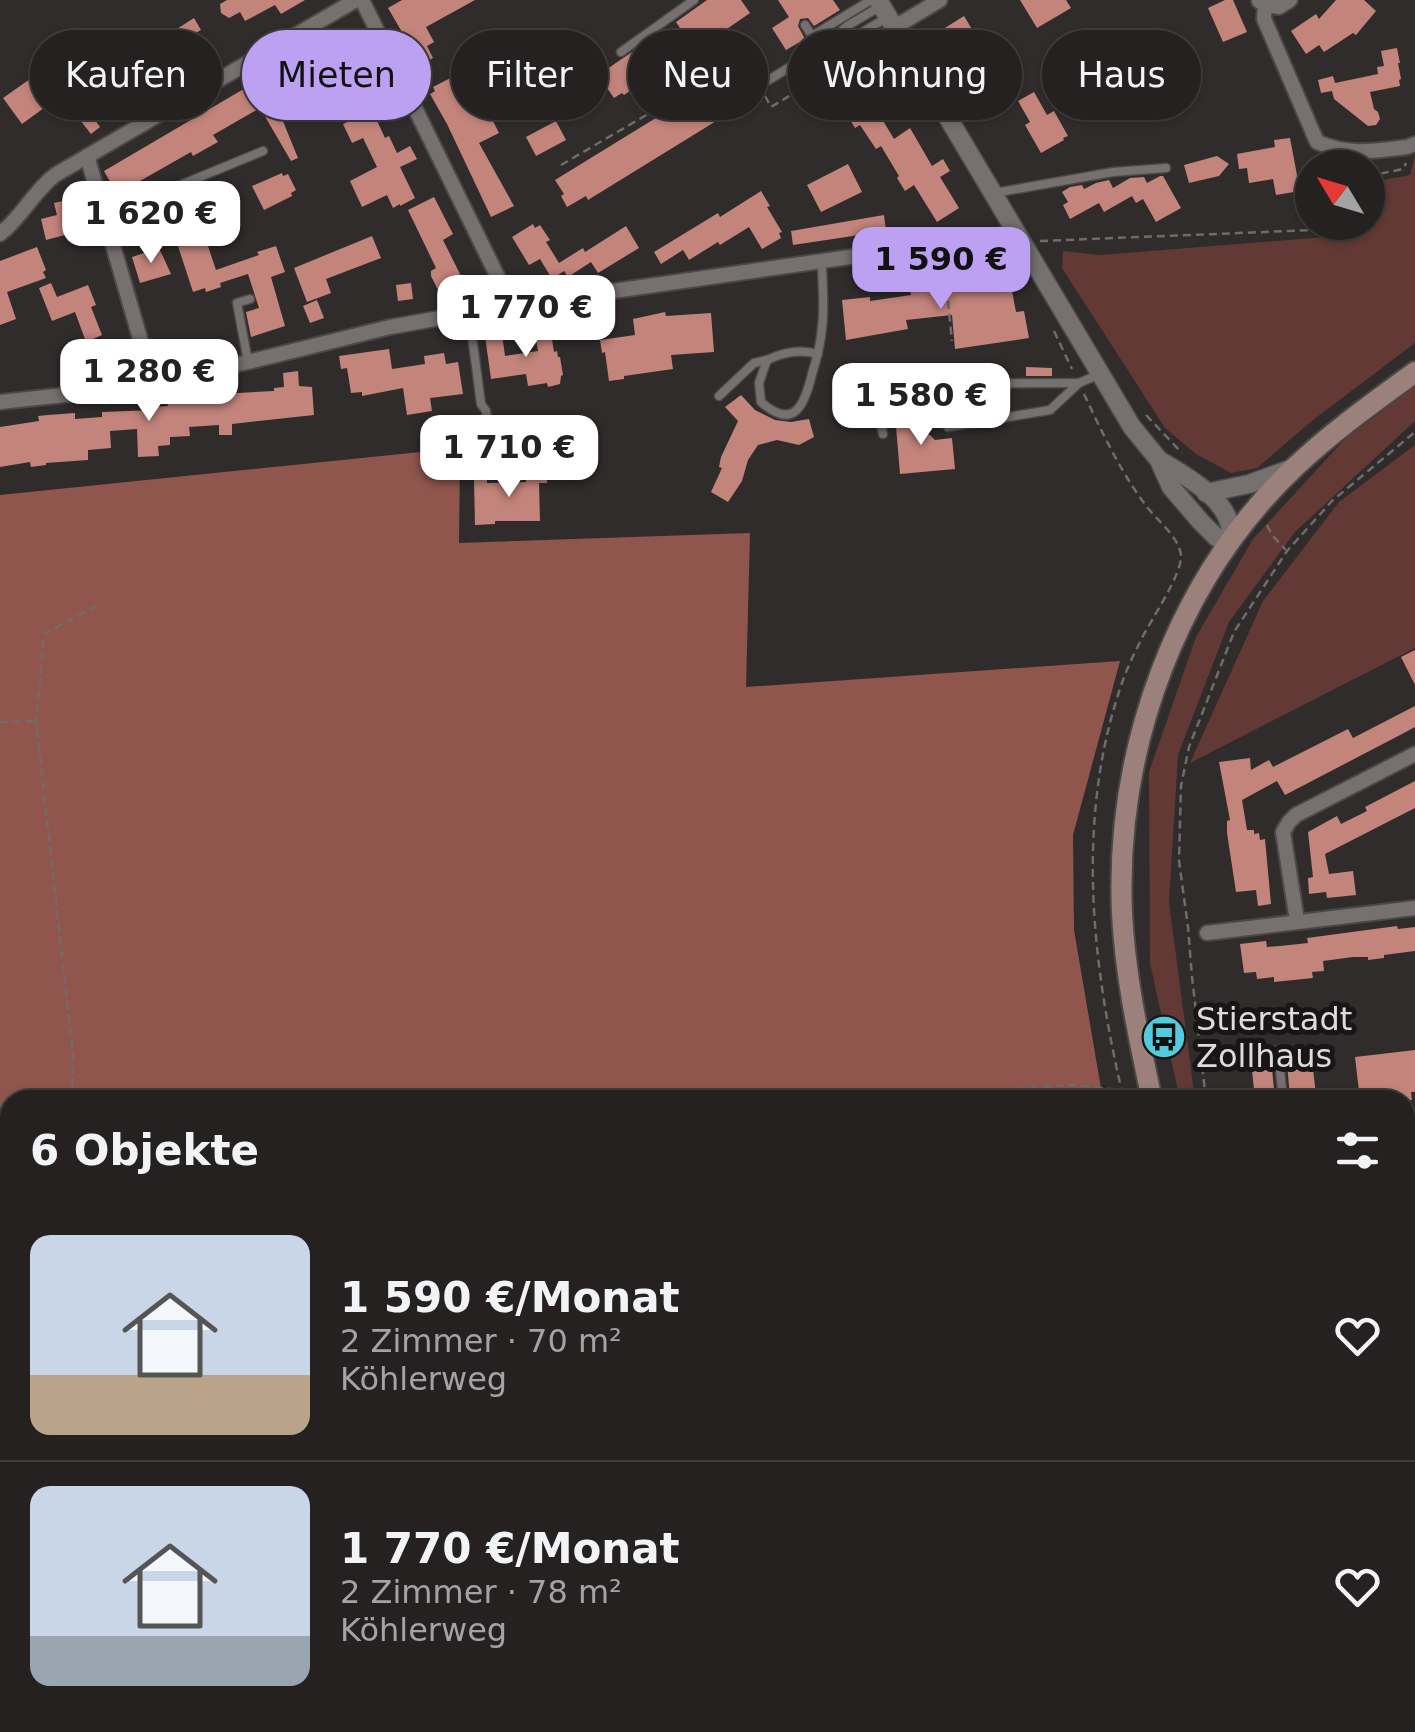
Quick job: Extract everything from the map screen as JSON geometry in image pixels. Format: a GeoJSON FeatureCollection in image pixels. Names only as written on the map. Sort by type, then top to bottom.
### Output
{"type":"FeatureCollection","features":[{"type":"Feature","properties":{"kind":"main road"},"geometry":{"type":"LineString","coordinates":[[1150,1090],[1133,1006],[1122,917],[1126,806],[1155,688],[1188,613],[1230,543],[1253,514],[1293,468],[1415,372]]}},
{"type":"Feature","properties":{"kind":"street"},"geometry":{"type":"LineString","coordinates":[[0,234],[18,218],[44,183],[359,0],[512,306]]}},
{"type":"Feature","properties":{"kind":"street"},"geometry":{"type":"LineString","coordinates":[[940,0],[886,15],[1100,374],[1158,460],[1170,487],[1216,537],[1230,543],[1231,522],[1220,505],[1158,460]]}},
{"type":"Feature","properties":{"kind":"street"},"geometry":{"type":"LineString","coordinates":[[1290,0],[1278,7],[1262,2],[1264,19],[1317,142],[1337,151],[1357,152],[1411,146]]}},
{"type":"Feature","properties":{"kind":"street"},"geometry":{"type":"LineString","coordinates":[[87,156],[153,383]]}},
{"type":"Feature","properties":{"kind":"street"},"geometry":{"type":"LineString","coordinates":[[0,402],[120,390],[390,327],[512,306],[1017,233]]}},
{"type":"Feature","properties":{"kind":"street"},"geometry":{"type":"LineString","coordinates":[[1206,493],[1250,484],[1293,468]]}},
{"type":"Feature","properties":{"kind":"street"},"geometry":{"type":"LineString","coordinates":[[1297,922],[1283,832],[1289,822],[1415,754]]}},
{"type":"Feature","properties":{"kind":"street"},"geometry":{"type":"LineString","coordinates":[[1206,933],[1415,908]]}},
{"type":"Feature","properties":{"kind":"lane"},"geometry":{"type":"LineString","coordinates":[[621,52],[694,0]]}},
{"type":"Feature","properties":{"kind":"lane"},"geometry":{"type":"LineString","coordinates":[[805,25],[812,36],[886,15]]}},
{"type":"Feature","properties":{"kind":"lane"},"geometry":{"type":"LineString","coordinates":[[865,30],[886,15]]}},
{"type":"Feature","properties":{"kind":"lane"},"geometry":{"type":"LineString","coordinates":[[768,82],[826,45],[848,26],[886,15]]}},
{"type":"Feature","properties":{"kind":"lane"},"geometry":{"type":"LineString","coordinates":[[103,217],[264,151]]}},
{"type":"Feature","properties":{"kind":"lane"},"geometry":{"type":"LineString","coordinates":[[994,192],[1112,172],[1166,168]]}},
{"type":"Feature","properties":{"kind":"lane"},"geometry":{"type":"LineString","coordinates":[[768,360],[759,382],[761,402],[780,414],[801,408],[823,324],[822,262]]}},
{"type":"Feature","properties":{"kind":"lane"},"geometry":{"type":"LineString","coordinates":[[248,362],[237,303],[250,300]]}},
{"type":"Feature","properties":{"kind":"lane"},"geometry":{"type":"LineString","coordinates":[[470,313],[491,460]]}},
{"type":"Feature","properties":{"kind":"lane"},"geometry":{"type":"LineString","coordinates":[[719,396],[754,363],[791,351],[818,354]]}},
{"type":"Feature","properties":{"kind":"lane"},"geometry":{"type":"LineString","coordinates":[[948,427],[1050,410],[1079,383],[1100,374]]}},
{"type":"Feature","properties":{"kind":"lane"},"geometry":{"type":"LineString","coordinates":[[883,434],[873,384],[1079,383]]}},
{"type":"Feature","properties":{"kind":"lane"},"geometry":{"type":"LineString","coordinates":[[1278,1050],[1282,1090]]}},
{"type":"Feature","properties":{"kind":"path"},"geometry":{"type":"LineString","coordinates":[[898,70],[900,74],[890,80],[904,102],[901,104],[882,79],[898,70]]}},
{"type":"Feature","properties":{"kind":"path"},"geometry":{"type":"LineString","coordinates":[[768,101],[771,107],[788,97]]}},
{"type":"Feature","properties":{"kind":"path"},"geometry":{"type":"LineString","coordinates":[[561,166],[638,120]]}},
{"type":"Feature","properties":{"kind":"path"},"geometry":{"type":"LineString","coordinates":[[1385,173],[1406,166],[1411,146]]}},
{"type":"Feature","properties":{"kind":"path"},"geometry":{"type":"LineString","coordinates":[[1042,252],[1037,241],[1295,232]]}},
{"type":"Feature","properties":{"kind":"path"},"geometry":{"type":"LineString","coordinates":[[942,245],[952,340]]}},
{"type":"Feature","properties":{"kind":"path"},"geometry":{"type":"LineString","coordinates":[[989,1090],[1073,1085],[1122,1090],[1101,983],[1092,894],[1096,806],[1106,745],[1124,679],[1175,577],[1181,556],[1176,542],[1132,484],[1051,324]]}},
{"type":"Feature","properties":{"kind":"path"},"geometry":{"type":"LineString","coordinates":[[1141,409],[1184,455]]}},
{"type":"Feature","properties":{"kind":"path"},"geometry":{"type":"LineString","coordinates":[[1205,1090],[1179,861],[1182,776],[1196,726],[1234,632],[1288,551],[1332,501],[1415,432]]}},
{"type":"Feature","properties":{"kind":"path"},"geometry":{"type":"LineString","coordinates":[[1253,514],[1266,522],[1272,535],[1288,551]]}},
{"type":"Feature","properties":{"kind":"path"},"geometry":{"type":"LineString","coordinates":[[72,1090],[74,1054],[36,720],[44,634],[96,606]]}},
{"type":"Feature","properties":{"kind":"path"},"geometry":{"type":"LineString","coordinates":[[0,722],[36,720]]}},
{"type":"Feature","properties":{"kind":"shaded area"},"geometry":{"type":"Polygon","coordinates":[[[1415,155],[1415,343],[1257,468],[1231,473],[1196,454],[1165,428],[1062,268],[1063,251],[1100,255],[1295,239],[1385,240],[1385,180],[1410,175],[1415,155]]]}},
{"type":"Feature","properties":{"kind":"shaded area"},"geometry":{"type":"Polygon","coordinates":[[[1415,386],[1415,421],[1295,532],[1229,622],[1178,755],[1169,902],[1194,1090],[1178,1090],[1150,963],[1149,772],[1196,637],[1253,539],[1344,440],[1415,386]]]}},
{"type":"Feature","properties":{"kind":"shaded area"},"geometry":{"type":"Polygon","coordinates":[[[1415,445],[1415,648],[1190,763],[1263,601],[1339,502],[1415,445]]]}},
{"type":"Feature","properties":{"kind":"shaded area"},"geometry":{"type":"Polygon","coordinates":[[[460,448],[459,543],[750,533],[746,687],[1120,661],[1073,835],[1074,930],[1101,1090],[0,1090],[0,495],[460,448]]]}},
{"type":"Feature","properties":{"kind":"building"},"geometry":{"type":"Polygon","coordinates":[[[227,0],[305,0],[281,14],[275,5],[245,21],[240,12],[229,18],[221,13],[220,4],[227,0]]]}},
{"type":"Feature","properties":{"kind":"building"},"geometry":{"type":"Polygon","coordinates":[[[402,0],[475,0],[426,27],[428,30],[401,30],[388,8],[402,0]]]}},
{"type":"Feature","properties":{"kind":"building"},"geometry":{"type":"Polygon","coordinates":[[[707,0],[741,0],[750,13],[725,30],[681,30],[676,22],[707,0]]]}},
{"type":"Feature","properties":{"kind":"building"},"geometry":{"type":"Polygon","coordinates":[[[778,0],[833,0],[840,10],[814,26],[808,18],[800,19],[800,30],[788,30],[786,50],[772,28],[789,17],[778,0]]]}},
{"type":"Feature","properties":{"kind":"building"},"geometry":{"type":"Polygon","coordinates":[[[1020,0],[1066,0],[1071,8],[1037,28],[1020,0]]]}},
{"type":"Feature","properties":{"kind":"building"},"geometry":{"type":"Polygon","coordinates":[[[1233,0],[1247,32],[1223,42],[1208,8],[1233,0]]]}},
{"type":"Feature","properties":{"kind":"building"},"geometry":{"type":"Polygon","coordinates":[[[1336,0],[1364,0],[1376,11],[1356,35],[1353,33],[1324,52],[1319,45],[1306,54],[1291,31],[1316,14],[1319,19],[1336,0]]]}},
{"type":"Feature","properties":{"kind":"building"},"geometry":{"type":"Polygon","coordinates":[[[964,16],[972,30],[942,30],[964,16]]]}},
{"type":"Feature","properties":{"kind":"building"},"geometry":{"type":"Polygon","coordinates":[[[194,18],[201,30],[175,30],[194,18]]]}},
{"type":"Feature","properties":{"kind":"building"},"geometry":{"type":"Polygon","coordinates":[[[1397,48],[1400,86],[1370,92],[1380,119],[1376,125],[1368,126],[1334,99],[1332,91],[1321,93],[1318,80],[1333,76],[1335,83],[1378,74],[1377,67],[1384,66],[1381,51],[1397,48]]]}},
{"type":"Feature","properties":{"kind":"building"},"geometry":{"type":"Polygon","coordinates":[[[628,55],[628,92],[614,98],[608,89],[608,68],[628,55]]]}},
{"type":"Feature","properties":{"kind":"building"},"geometry":{"type":"Polygon","coordinates":[[[451,78],[451,120],[492,120],[499,133],[479,143],[514,206],[491,217],[431,96],[433,87],[451,78]]]}},
{"type":"Feature","properties":{"kind":"building"},"geometry":{"type":"Polygon","coordinates":[[[30,79],[30,118],[22,124],[3,98],[30,79]]]}},
{"type":"Feature","properties":{"kind":"building"},"geometry":{"type":"Polygon","coordinates":[[[242,90],[242,118],[213,135],[218,142],[193,156],[191,152],[117,194],[104,171],[191,120],[222,120],[222,102],[242,90]]]}},
{"type":"Feature","properties":{"kind":"building"},"geometry":{"type":"Polygon","coordinates":[[[1034,92],[1042,106],[1042,120],[1059,120],[1068,136],[1041,153],[1025,125],[1030,122],[1022,108],[1022,99],[1034,92]]]}},
{"type":"Feature","properties":{"kind":"building"},"geometry":{"type":"Polygon","coordinates":[[[80,120],[95,120],[100,127],[91,134],[80,120]]]}},
{"type":"Feature","properties":{"kind":"building"},"geometry":{"type":"Polygon","coordinates":[[[267,120],[282,120],[298,158],[291,161],[267,120]]]}},
{"type":"Feature","properties":{"kind":"building"},"geometry":{"type":"Polygon","coordinates":[[[377,120],[397,153],[410,146],[417,159],[400,167],[415,198],[393,208],[387,195],[362,207],[350,181],[377,167],[363,138],[352,143],[343,124],[377,120]]]}},
{"type":"Feature","properties":{"kind":"building"},"geometry":{"type":"Polygon","coordinates":[[[653,120],[718,120],[588,200],[586,196],[567,207],[555,180],[653,120]]]}},
{"type":"Feature","properties":{"kind":"building"},"geometry":{"type":"Polygon","coordinates":[[[850,120],[883,120],[894,139],[910,128],[932,166],[943,159],[950,171],[940,177],[959,208],[937,222],[914,185],[905,191],[881,146],[876,149],[860,125],[855,128],[850,120]]]}},
{"type":"Feature","properties":{"kind":"building"},"geometry":{"type":"Polygon","coordinates":[[[556,121],[566,140],[536,156],[526,137],[556,121]]]}},
{"type":"Feature","properties":{"kind":"building"},"geometry":{"type":"Polygon","coordinates":[[[1290,138],[1295,192],[1276,195],[1273,179],[1249,183],[1247,168],[1239,169],[1237,154],[1275,147],[1274,140],[1290,138]]]}},
{"type":"Feature","properties":{"kind":"building"},"geometry":{"type":"Polygon","coordinates":[[[1217,156],[1229,164],[1219,176],[1189,183],[1184,165],[1217,156]]]}},
{"type":"Feature","properties":{"kind":"building"},"geometry":{"type":"Polygon","coordinates":[[[848,164],[862,192],[821,212],[807,185],[848,164]]]}},
{"type":"Feature","properties":{"kind":"building"},"geometry":{"type":"Polygon","coordinates":[[[288,174],[296,190],[264,210],[252,186],[288,174]]]}},
{"type":"Feature","properties":{"kind":"building"},"geometry":{"type":"Polygon","coordinates":[[[1160,176],[1181,208],[1156,222],[1143,199],[1136,203],[1132,196],[1104,212],[1099,203],[1070,219],[1063,205],[1068,202],[1062,192],[1070,187],[1082,185],[1084,189],[1109,180],[1113,188],[1130,178],[1144,177],[1147,183],[1160,176]]]}},
{"type":"Feature","properties":{"kind":"building"},"geometry":{"type":"Polygon","coordinates":[[[198,186],[211,226],[202,228],[216,270],[276,246],[285,272],[271,277],[285,326],[251,337],[246,312],[259,308],[248,274],[206,292],[205,288],[193,292],[163,200],[198,186]]]}},
{"type":"Feature","properties":{"kind":"building"},"geometry":{"type":"Polygon","coordinates":[[[80,190],[86,212],[81,215],[84,221],[93,218],[99,240],[83,244],[80,231],[46,240],[41,219],[57,215],[54,203],[67,200],[66,194],[80,190]]]}},
{"type":"Feature","properties":{"kind":"building"},"geometry":{"type":"Polygon","coordinates":[[[761,191],[782,232],[781,238],[762,249],[749,227],[689,260],[683,250],[661,264],[654,252],[761,191]]]}},
{"type":"Feature","properties":{"kind":"building"},"geometry":{"type":"Polygon","coordinates":[[[434,197],[453,234],[443,240],[465,284],[441,296],[431,276],[436,268],[408,210],[434,197]]]}},
{"type":"Feature","properties":{"kind":"building"},"geometry":{"type":"Polygon","coordinates":[[[141,209],[147,223],[124,234],[117,219],[141,209]]]}},
{"type":"Feature","properties":{"kind":"building"},"geometry":{"type":"Polygon","coordinates":[[[884,215],[886,231],[793,245],[791,231],[884,215]]]}},
{"type":"Feature","properties":{"kind":"building"},"geometry":{"type":"Polygon","coordinates":[[[533,224],[535,228],[540,225],[550,240],[546,242],[559,263],[626,226],[639,248],[598,273],[591,262],[568,277],[564,271],[552,279],[540,259],[529,265],[512,237],[533,224]]]}},
{"type":"Feature","properties":{"kind":"building"},"geometry":{"type":"Polygon","coordinates":[[[372,236],[381,258],[326,279],[331,293],[307,302],[294,268],[372,236]]]}},
{"type":"Feature","properties":{"kind":"building"},"geometry":{"type":"Polygon","coordinates":[[[37,247],[46,278],[7,292],[16,319],[0,325],[0,261],[37,247]]]}},
{"type":"Feature","properties":{"kind":"building"},"geometry":{"type":"Polygon","coordinates":[[[159,248],[171,274],[140,283],[132,257],[159,248]]]}},
{"type":"Feature","properties":{"kind":"building"},"geometry":{"type":"Polygon","coordinates":[[[953,270],[956,286],[975,284],[976,292],[1003,287],[1004,292],[1012,291],[1016,312],[1024,311],[1029,338],[955,349],[952,315],[906,320],[908,329],[846,340],[842,300],[870,297],[870,301],[911,295],[908,277],[953,270]]]}},
{"type":"Feature","properties":{"kind":"building"},"geometry":{"type":"Polygon","coordinates":[[[51,283],[57,297],[88,285],[96,305],[91,307],[102,335],[86,342],[75,312],[52,321],[39,288],[51,283]]]}},
{"type":"Feature","properties":{"kind":"building"},"geometry":{"type":"Polygon","coordinates":[[[411,283],[413,299],[398,301],[396,285],[411,283]]]}},
{"type":"Feature","properties":{"kind":"building"},"geometry":{"type":"Polygon","coordinates":[[[317,300],[324,318],[310,323],[303,306],[317,300]]]}},
{"type":"Feature","properties":{"kind":"building"},"geometry":{"type":"Polygon","coordinates":[[[665,312],[666,316],[711,313],[714,352],[671,355],[673,369],[609,381],[600,340],[635,335],[633,319],[665,312]]]}},
{"type":"Feature","properties":{"kind":"building"},"geometry":{"type":"Polygon","coordinates":[[[550,326],[554,352],[560,357],[560,384],[528,386],[526,374],[491,379],[485,336],[502,334],[505,356],[538,351],[534,329],[550,326]]]}},
{"type":"Feature","properties":{"kind":"building"},"geometry":{"type":"Polygon","coordinates":[[[389,349],[392,369],[425,364],[424,356],[444,353],[446,364],[458,362],[463,394],[430,398],[432,411],[407,415],[403,388],[362,396],[362,392],[351,393],[347,368],[341,369],[339,356],[389,349]]]}},
{"type":"Feature","properties":{"kind":"building"},"geometry":{"type":"Polygon","coordinates":[[[1026,367],[1052,368],[1052,376],[1026,376],[1026,367]]]}},
{"type":"Feature","properties":{"kind":"building"},"geometry":{"type":"Polygon","coordinates":[[[298,371],[299,386],[312,387],[314,415],[232,424],[232,435],[219,435],[219,425],[189,427],[190,436],[170,437],[170,445],[158,446],[159,456],[138,457],[137,429],[110,431],[111,448],[88,450],[88,460],[0,467],[0,427],[39,421],[38,416],[75,413],[75,419],[102,417],[102,412],[154,410],[168,406],[167,390],[185,389],[185,396],[274,391],[284,387],[283,373],[298,371]]]}},
{"type":"Feature","properties":{"kind":"building"},"geometry":{"type":"Polygon","coordinates":[[[741,395],[755,410],[775,420],[809,419],[814,437],[799,445],[777,440],[758,445],[728,502],[711,492],[722,468],[721,457],[738,421],[725,407],[741,395]]]}},
{"type":"Feature","properties":{"kind":"building"},"geometry":{"type":"Polygon","coordinates":[[[919,413],[921,432],[935,440],[952,438],[955,469],[900,474],[895,415],[919,413]]]}},
{"type":"Feature","properties":{"kind":"building"},"geometry":{"type":"Polygon","coordinates":[[[526,470],[547,470],[547,483],[539,483],[540,521],[475,525],[474,480],[526,482],[526,470]]]}},
{"type":"Feature","properties":{"kind":"building"},"geometry":{"type":"Polygon","coordinates":[[[1415,650],[1415,685],[1401,657],[1415,650]]]}},
{"type":"Feature","properties":{"kind":"building"},"geometry":{"type":"Polygon","coordinates":[[[1415,706],[1415,727],[1285,795],[1277,781],[1242,800],[1247,830],[1259,833],[1260,840],[1265,839],[1271,904],[1258,906],[1256,890],[1236,892],[1227,833],[1230,820],[1219,762],[1250,758],[1251,770],[1269,760],[1273,767],[1348,729],[1353,738],[1415,706]]]}},
{"type":"Feature","properties":{"kind":"building"},"geometry":{"type":"Polygon","coordinates":[[[1415,781],[1415,808],[1325,854],[1329,874],[1353,871],[1356,895],[1327,898],[1326,892],[1309,894],[1308,878],[1313,877],[1308,832],[1337,816],[1341,824],[1415,781]]]}},
{"type":"Feature","properties":{"kind":"building"},"geometry":{"type":"Polygon","coordinates":[[[1415,927],[1415,951],[1368,960],[1353,957],[1323,961],[1324,971],[1312,972],[1313,978],[1274,982],[1274,977],[1257,979],[1256,972],[1244,973],[1240,944],[1266,941],[1267,947],[1308,943],[1307,938],[1415,927]]]}},
{"type":"Feature","properties":{"kind":"building"},"geometry":{"type":"Polygon","coordinates":[[[1268,1049],[1274,1090],[1254,1090],[1252,1051],[1268,1049]]]}},
{"type":"Feature","properties":{"kind":"building"},"geometry":{"type":"Polygon","coordinates":[[[1415,1050],[1415,1090],[1359,1090],[1355,1057],[1415,1050]]]}},
{"type":"Feature","properties":{"kind":"building"},"geometry":{"type":"Polygon","coordinates":[[[1312,1060],[1315,1090],[1289,1090],[1287,1063],[1312,1060]]]}},
{"type":"Feature","properties":{"kind":"place","name":"Stierstadt Zollhaus"},"geometry":{"type":"Point","coordinates":[1164,1037]}}]}
